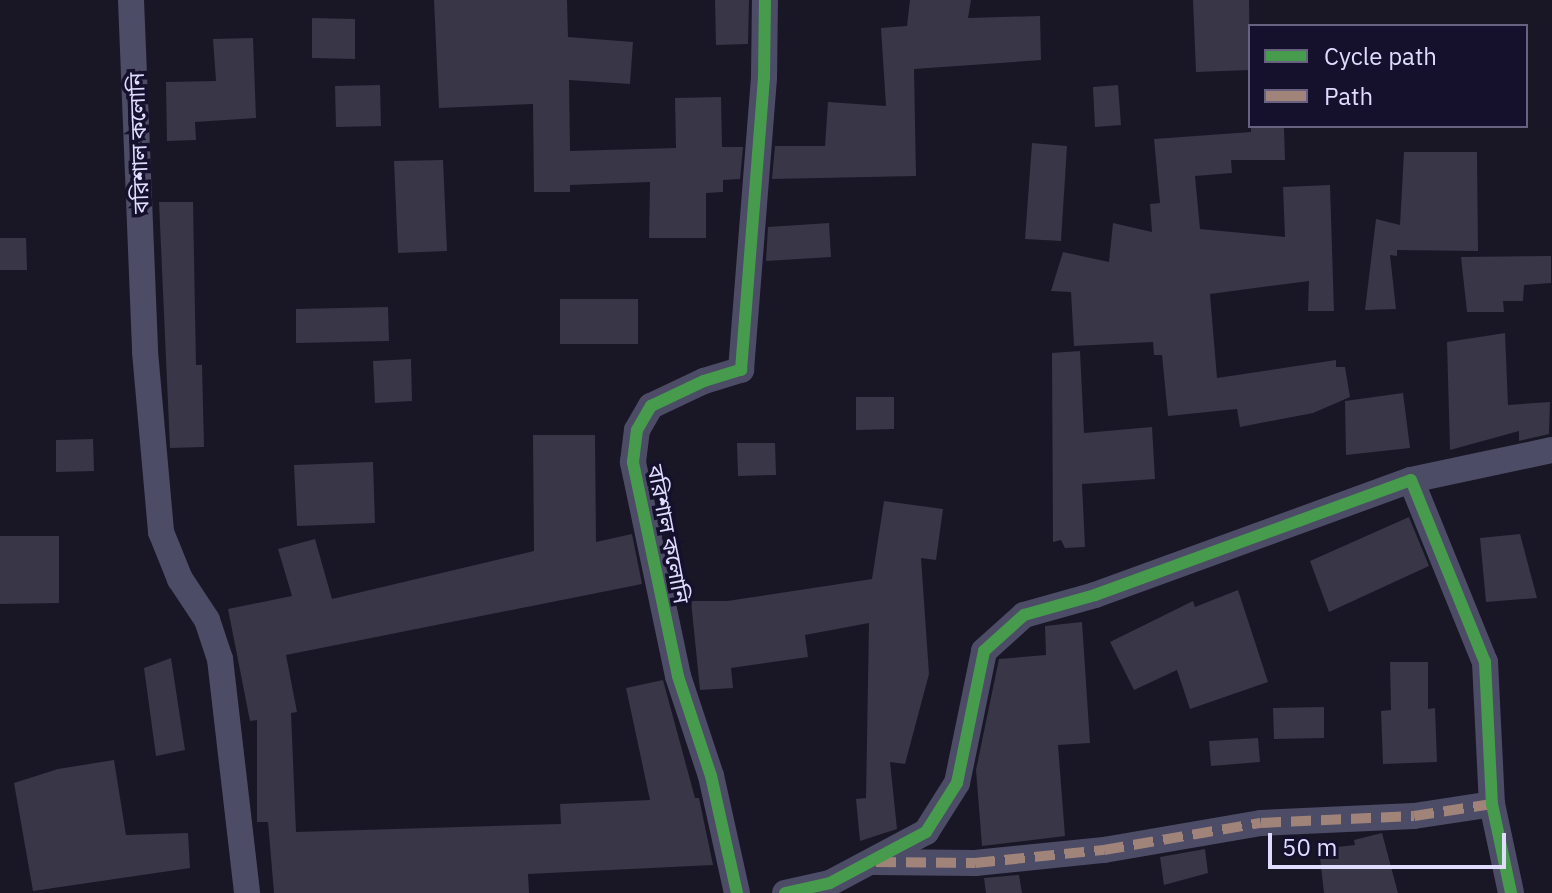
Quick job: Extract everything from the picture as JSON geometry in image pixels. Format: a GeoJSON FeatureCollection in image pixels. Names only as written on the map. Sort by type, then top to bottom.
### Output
{"type":"FeatureCollection","features":[{"type":"Feature","properties":{"kind":"street","name":"বরিশাল কলোনি"},"geometry":{"type":"LineString","coordinates":[[131,0],[145,352],[161,532],[180,579],[207,620],[220,659],[247,893]]}},
{"type":"Feature","properties":{"kind":"street","name":"বরিশাল কলোনি"},"geometry":{"type":"LineString","coordinates":[[737,893],[711,776],[678,676],[633,462],[637,430],[651,406],[704,381],[741,370],[764,78],[765,0]]}},
{"type":"Feature","properties":{"kind":"street"},"geometry":{"type":"LineString","coordinates":[[785,893],[830,883],[876,862],[926,832],[957,783],[984,651],[1024,615],[1095,595],[1411,480],[1552,450]]}},
{"type":"Feature","properties":{"kind":"street"},"geometry":{"type":"LineString","coordinates":[[1411,480],[1485,662],[1492,804],[1511,893]]}},
{"type":"Feature","properties":{"kind":"street"},"geometry":{"type":"LineString","coordinates":[[876,862],[975,863],[1104,850],[1261,823],[1414,816],[1492,804]]}},
{"type":"Feature","properties":{"kind":"building"},"geometry":{"type":"Polygon","coordinates":[[[434,0],[567,0],[568,37],[633,42],[630,84],[569,80],[570,151],[676,148],[675,98],[721,97],[722,147],[743,147],[740,179],[723,180],[723,192],[706,193],[706,238],[649,238],[650,182],[570,185],[570,192],[534,192],[533,104],[439,108],[434,0]]]}},
{"type":"Feature","properties":{"kind":"building"},"geometry":{"type":"Polygon","coordinates":[[[715,0],[749,0],[748,44],[716,45],[715,0]]]}},
{"type":"Feature","properties":{"kind":"building"},"geometry":{"type":"Polygon","coordinates":[[[910,0],[971,0],[968,18],[1040,16],[1041,60],[914,69],[916,176],[772,179],[775,146],[825,146],[828,102],[886,106],[881,28],[907,26],[910,0]]]}},
{"type":"Feature","properties":{"kind":"building"},"geometry":{"type":"Polygon","coordinates":[[[1193,0],[1249,0],[1248,70],[1196,72],[1193,0]]]}},
{"type":"Feature","properties":{"kind":"building"},"geometry":{"type":"Polygon","coordinates":[[[312,18],[355,19],[355,59],[312,58],[312,18]]]}},
{"type":"Feature","properties":{"kind":"building"},"geometry":{"type":"Polygon","coordinates":[[[253,38],[256,118],[195,122],[196,140],[167,141],[166,82],[216,81],[213,39],[253,38]]]}},
{"type":"Feature","properties":{"kind":"building"},"geometry":{"type":"Polygon","coordinates":[[[380,85],[381,126],[336,127],[335,86],[380,85]]]}},
{"type":"Feature","properties":{"kind":"building"},"geometry":{"type":"Polygon","coordinates":[[[1118,85],[1121,125],[1095,127],[1093,87],[1118,85]]]}},
{"type":"Feature","properties":{"kind":"building"},"geometry":{"type":"Polygon","coordinates":[[[1251,128],[1284,128],[1285,160],[1231,160],[1232,173],[1195,176],[1200,229],[1285,237],[1283,187],[1330,185],[1334,311],[1308,311],[1309,281],[1210,294],[1217,378],[1336,360],[1336,367],[1345,367],[1350,397],[1313,413],[1240,427],[1237,409],[1168,416],[1162,355],[1154,355],[1153,342],[1074,346],[1071,292],[1051,291],[1063,252],[1109,262],[1113,223],[1152,232],[1150,204],[1160,203],[1154,139],[1251,132],[1251,128]]]}},
{"type":"Feature","properties":{"kind":"building"},"geometry":{"type":"Polygon","coordinates":[[[1032,143],[1067,146],[1061,241],[1025,239],[1032,143]]]}},
{"type":"Feature","properties":{"kind":"building"},"geometry":{"type":"Polygon","coordinates":[[[1404,152],[1477,152],[1478,251],[1397,250],[1397,256],[1390,255],[1396,309],[1365,310],[1376,219],[1400,225],[1404,152]]]}},
{"type":"Feature","properties":{"kind":"building"},"geometry":{"type":"Polygon","coordinates":[[[443,160],[447,251],[398,253],[394,161],[443,160]]]}},
{"type":"Feature","properties":{"kind":"building"},"geometry":{"type":"Polygon","coordinates":[[[159,202],[193,202],[196,365],[202,365],[204,447],[170,448],[159,202]]]}},
{"type":"Feature","properties":{"kind":"building"},"geometry":{"type":"Polygon","coordinates":[[[829,223],[831,257],[766,261],[768,227],[829,223]]]}},
{"type":"Feature","properties":{"kind":"building"},"geometry":{"type":"Polygon","coordinates":[[[0,238],[26,238],[27,270],[0,270],[0,238]]]}},
{"type":"Feature","properties":{"kind":"building"},"geometry":{"type":"Polygon","coordinates":[[[1551,256],[1551,283],[1524,285],[1523,301],[1503,301],[1504,312],[1467,312],[1461,257],[1551,256]]]}},
{"type":"Feature","properties":{"kind":"building"},"geometry":{"type":"Polygon","coordinates":[[[560,299],[638,299],[638,344],[560,344],[560,299]]]}},
{"type":"Feature","properties":{"kind":"building"},"geometry":{"type":"Polygon","coordinates":[[[388,307],[389,341],[296,343],[296,309],[388,307]]]}},
{"type":"Feature","properties":{"kind":"building"},"geometry":{"type":"Polygon","coordinates":[[[1505,333],[1508,405],[1550,402],[1549,434],[1519,441],[1519,431],[1450,450],[1447,342],[1505,333]]]}},
{"type":"Feature","properties":{"kind":"building"},"geometry":{"type":"Polygon","coordinates":[[[1080,351],[1084,433],[1152,427],[1155,479],[1082,484],[1085,547],[1065,548],[1061,540],[1053,542],[1052,353],[1080,351]]]}},
{"type":"Feature","properties":{"kind":"building"},"geometry":{"type":"Polygon","coordinates":[[[411,359],[412,401],[375,403],[373,361],[411,359]]]}},
{"type":"Feature","properties":{"kind":"building"},"geometry":{"type":"Polygon","coordinates":[[[1403,393],[1410,448],[1346,455],[1345,401],[1403,393]]]}},
{"type":"Feature","properties":{"kind":"building"},"geometry":{"type":"Polygon","coordinates":[[[856,397],[894,397],[894,429],[856,430],[856,397]]]}},
{"type":"Feature","properties":{"kind":"building"},"geometry":{"type":"Polygon","coordinates":[[[533,435],[595,435],[596,542],[632,534],[642,584],[286,655],[297,712],[291,713],[296,832],[561,824],[560,804],[650,800],[626,688],[663,680],[695,798],[699,798],[713,865],[528,874],[529,893],[274,893],[268,822],[257,822],[257,720],[250,721],[228,609],[292,596],[278,549],[315,539],[332,599],[534,551],[533,435]]]}},
{"type":"Feature","properties":{"kind":"building"},"geometry":{"type":"Polygon","coordinates":[[[93,439],[94,471],[56,472],[56,440],[93,439]]]}},
{"type":"Feature","properties":{"kind":"building"},"geometry":{"type":"Polygon","coordinates":[[[737,443],[775,443],[776,475],[738,476],[737,443]]]}},
{"type":"Feature","properties":{"kind":"building"},"geometry":{"type":"Polygon","coordinates":[[[373,462],[375,523],[297,526],[294,465],[373,462]]]}},
{"type":"Feature","properties":{"kind":"building"},"geometry":{"type":"Polygon","coordinates":[[[884,501],[943,509],[936,560],[921,558],[929,674],[905,764],[890,762],[897,829],[860,841],[856,799],[866,798],[869,623],[805,635],[808,657],[731,668],[733,688],[700,690],[691,601],[727,601],[872,579],[884,501]]]}},
{"type":"Feature","properties":{"kind":"building"},"geometry":{"type":"Polygon","coordinates":[[[1409,517],[1429,566],[1329,612],[1310,561],[1409,517]]]}},
{"type":"Feature","properties":{"kind":"building"},"geometry":{"type":"Polygon","coordinates":[[[1520,534],[1537,598],[1486,602],[1480,538],[1520,534]]]}},
{"type":"Feature","properties":{"kind":"building"},"geometry":{"type":"Polygon","coordinates":[[[0,536],[59,536],[59,603],[0,604],[0,536]]]}},
{"type":"Feature","properties":{"kind":"building"},"geometry":{"type":"Polygon","coordinates":[[[1238,590],[1268,682],[1190,709],[1177,670],[1134,690],[1110,642],[1193,601],[1195,607],[1238,590]]]}},
{"type":"Feature","properties":{"kind":"building"},"geometry":{"type":"Polygon","coordinates":[[[1082,622],[1090,743],[1058,745],[1065,836],[982,846],[976,770],[999,659],[1046,655],[1045,626],[1082,622]]]}},
{"type":"Feature","properties":{"kind":"building"},"geometry":{"type":"Polygon","coordinates":[[[171,658],[185,750],[156,756],[144,668],[171,658]]]}},
{"type":"Feature","properties":{"kind":"building"},"geometry":{"type":"Polygon","coordinates":[[[1390,662],[1428,662],[1428,709],[1435,708],[1437,762],[1383,764],[1381,711],[1391,710],[1390,662]]]}},
{"type":"Feature","properties":{"kind":"building"},"geometry":{"type":"Polygon","coordinates":[[[1324,707],[1324,738],[1274,739],[1273,708],[1324,707]]]}},
{"type":"Feature","properties":{"kind":"building"},"geometry":{"type":"Polygon","coordinates":[[[1258,738],[1260,762],[1211,766],[1209,741],[1258,738]]]}},
{"type":"Feature","properties":{"kind":"building"},"geometry":{"type":"Polygon","coordinates":[[[114,760],[126,835],[188,833],[190,868],[33,891],[14,783],[58,769],[114,760]]]}},
{"type":"Feature","properties":{"kind":"building"},"geometry":{"type":"Polygon","coordinates":[[[1382,833],[1398,893],[1324,893],[1319,849],[1355,845],[1354,840],[1382,833]]]}},
{"type":"Feature","properties":{"kind":"building"},"geometry":{"type":"Polygon","coordinates":[[[1205,849],[1208,873],[1164,885],[1160,857],[1205,849]]]}},
{"type":"Feature","properties":{"kind":"building"},"geometry":{"type":"Polygon","coordinates":[[[1019,875],[1022,893],[986,893],[984,878],[1019,875]]]}},
{"type":"Feature","properties":{"kind":"marked path"},"geometry":{"type":"LineString","coordinates":[[876,862],[975,863],[1104,850],[1261,823],[1414,816],[1492,804]]}},
{"type":"Feature","properties":{"kind":"cycle path"},"geometry":{"type":"LineString","coordinates":[[737,893],[711,776],[678,676],[633,462],[637,430],[651,406],[704,381],[741,370],[764,78],[765,0]]}},
{"type":"Feature","properties":{"kind":"cycle path"},"geometry":{"type":"LineString","coordinates":[[785,893],[830,883],[926,832],[957,783],[984,651],[1024,615],[1095,595],[1411,480],[1485,662],[1492,804],[1511,893]]}}]}
